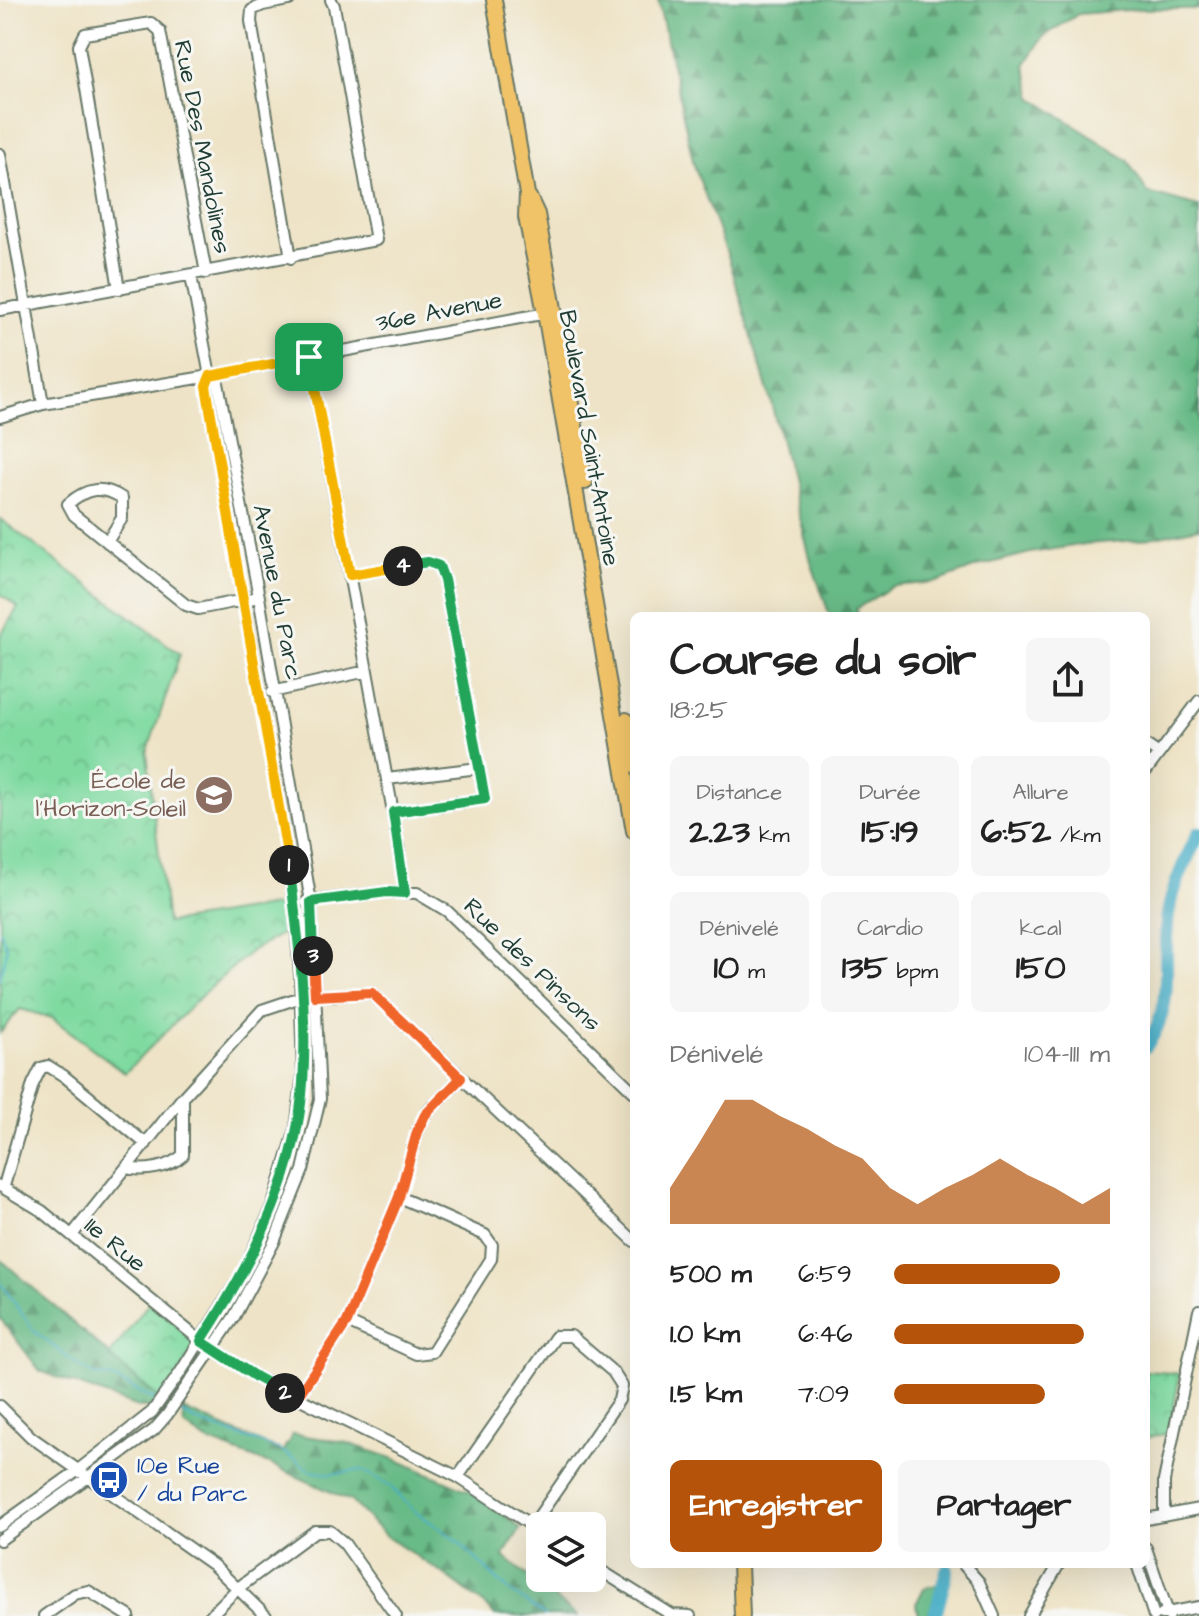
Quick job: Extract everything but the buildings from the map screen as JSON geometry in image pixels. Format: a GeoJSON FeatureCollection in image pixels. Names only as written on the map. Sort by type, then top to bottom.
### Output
{"type":"FeatureCollection","features":[{"type":"Feature","properties":{"kind":"main road","name":"Boulevard Saint-Antoine"},"geometry":{"type":"LineString","coordinates":[[494,0],[527,194],[537,214],[630,806]]}},
{"type":"Feature","properties":{"kind":"main road","name":"Boulevard Saint-Antoine"},"geometry":{"type":"LineString","coordinates":[[551,312],[630,744]]}},
{"type":"Feature","properties":{"kind":"main road"},"geometry":{"type":"LineString","coordinates":[[740,1568],[742,1616]]}},
{"type":"Feature","properties":{"kind":"street"},"geometry":{"type":"LineString","coordinates":[[289,0],[252,10],[251,21],[291,258]]}},
{"type":"Feature","properties":{"kind":"street"},"geometry":{"type":"LineString","coordinates":[[0,310],[376,240],[331,0]]}},
{"type":"Feature","properties":{"kind":"street","name":"Rue Des Mandolines"},"geometry":{"type":"LineString","coordinates":[[119,289],[79,46],[85,34],[151,23],[160,31],[206,273]]}},
{"type":"Feature","properties":{"kind":"street"},"geometry":{"type":"LineString","coordinates":[[0,154],[5,216],[26,306],[43,404]]}},
{"type":"Feature","properties":{"kind":"street","name":"Avenue du Parc"},"geometry":{"type":"LineString","coordinates":[[0,1526],[144,1420],[201,1341],[229,1299],[261,1236],[287,1163],[302,1097],[301,997],[294,903],[261,693],[206,386],[210,376],[191,276]]}},
{"type":"Feature","properties":{"kind":"street","name":"36e Avenue"},"geometry":{"type":"LineString","coordinates":[[0,417],[43,404],[551,312]]}},
{"type":"Feature","properties":{"kind":"street"},"geometry":{"type":"LineString","coordinates":[[309,357],[393,812],[405,893]]}},
{"type":"Feature","properties":{"kind":"street","name":"Avenue du Parc"},"geometry":{"type":"LineString","coordinates":[[0,1540],[154,1430],[213,1349],[256,1279],[274,1242],[303,1170],[320,1099],[311,902],[299,820],[218,383],[210,376]]}},
{"type":"Feature","properties":{"kind":"street"},"geometry":{"type":"LineString","coordinates":[[107,542],[122,518],[122,498],[108,489],[94,489],[77,496],[68,504],[74,515],[107,542],[186,605],[198,609],[259,597]]}},
{"type":"Feature","properties":{"kind":"street"},"geometry":{"type":"LineString","coordinates":[[350,575],[428,562],[439,566],[485,799],[393,812]]}},
{"type":"Feature","properties":{"kind":"street"},"geometry":{"type":"LineString","coordinates":[[261,693],[367,671]]}},
{"type":"Feature","properties":{"kind":"street"},"geometry":{"type":"LineString","coordinates":[[1150,766],[1199,701]]}},
{"type":"Feature","properties":{"kind":"street"},"geometry":{"type":"LineString","coordinates":[[1150,748],[1159,754]]}},
{"type":"Feature","properties":{"kind":"street"},"geometry":{"type":"LineString","coordinates":[[387,779],[479,768]]}},
{"type":"Feature","properties":{"kind":"street"},"geometry":{"type":"LineString","coordinates":[[282,821],[299,820]]}},
{"type":"Feature","properties":{"kind":"street","name":"Rue des Pinsons"},"geometry":{"type":"LineString","coordinates":[[294,903],[387,892],[417,893],[447,911],[630,1088]]}},
{"type":"Feature","properties":{"kind":"street"},"geometry":{"type":"LineString","coordinates":[[72,1235],[183,1097],[262,1010],[301,997],[372,993],[630,1237]]}},
{"type":"Feature","properties":{"kind":"street"},"geometry":{"type":"LineString","coordinates":[[2,1186],[33,1084],[41,1068],[48,1066],[64,1076],[146,1144]]}},
{"type":"Feature","properties":{"kind":"street"},"geometry":{"type":"LineString","coordinates":[[296,1399],[347,1322],[399,1197],[417,1132],[425,1115],[461,1078]]}},
{"type":"Feature","properties":{"kind":"street"},"geometry":{"type":"LineString","coordinates":[[126,1168],[139,1171],[163,1166],[175,1163],[183,1155],[183,1097]]}},
{"type":"Feature","properties":{"kind":"street","name":"11e Rue"},"geometry":{"type":"LineString","coordinates":[[2,1186],[42,1211],[201,1341],[256,1377],[458,1477],[526,1522]]}},
{"type":"Feature","properties":{"kind":"street"},"geometry":{"type":"LineString","coordinates":[[347,1322],[416,1354],[432,1352],[491,1259],[492,1245],[485,1235],[399,1197]]}},
{"type":"Feature","properties":{"kind":"street"},"geometry":{"type":"LineString","coordinates":[[1164,1516],[1164,1481],[1196,1344],[1199,1311]]}},
{"type":"Feature","properties":{"kind":"street"},"geometry":{"type":"LineString","coordinates":[[458,1477],[556,1336],[571,1336],[613,1372],[622,1386],[619,1400],[547,1512]]}},
{"type":"Feature","properties":{"kind":"street"},"geometry":{"type":"LineString","coordinates":[[0,1406],[31,1437],[213,1565],[266,1616]]}},
{"type":"Feature","properties":{"kind":"street"},"geometry":{"type":"LineString","coordinates":[[1150,1518],[1199,1509]]}},
{"type":"Feature","properties":{"kind":"street"},"geometry":{"type":"LineString","coordinates":[[210,1616],[238,1588],[315,1531],[330,1531],[344,1543],[396,1616]]}},
{"type":"Feature","properties":{"kind":"street"},"geometry":{"type":"LineString","coordinates":[[1150,1565],[1162,1615]]}},
{"type":"Feature","properties":{"kind":"street"},"geometry":{"type":"LineString","coordinates":[[967,1568],[979,1582],[994,1616]]}},
{"type":"Feature","properties":{"kind":"street"},"geometry":{"type":"LineString","coordinates":[[1029,1616],[1057,1568]]}},
{"type":"Feature","properties":{"kind":"street"},"geometry":{"type":"LineString","coordinates":[[1139,1568],[1162,1615]]}},
{"type":"Feature","properties":{"kind":"street"},"geometry":{"type":"LineString","coordinates":[[606,1574],[672,1615],[690,1616]]}},
{"type":"Feature","properties":{"kind":"street"},"geometry":{"type":"LineString","coordinates":[[44,1616],[75,1594],[88,1591],[129,1616]]}},
{"type":"Feature","properties":{"kind":"street"},"geometry":{"type":"LineString","coordinates":[[1162,1615],[1199,1607]]}},
{"type":"Feature","properties":{"kind":"green space"},"geometry":{"type":"Polygon","coordinates":[[[658,0],[1199,0],[1199,9],[1140,9],[1078,14],[1043,37],[1025,65],[1033,98],[1127,160],[1148,193],[1199,207],[1199,528],[1140,540],[1085,544],[1030,553],[979,566],[937,582],[893,586],[856,609],[857,612],[829,612],[811,562],[771,402],[729,259],[694,165],[658,0]]]}},
{"type":"Feature","properties":{"kind":"green space"},"geometry":{"type":"Polygon","coordinates":[[[0,519],[180,654],[147,753],[167,923],[294,903],[296,926],[251,951],[204,993],[125,1073],[52,1018],[20,1009],[0,1033],[0,636],[18,607],[0,594],[0,519]]]}},
{"type":"Feature","properties":{"kind":"green space"},"geometry":{"type":"Polygon","coordinates":[[[0,1259],[161,1400],[149,1408],[140,1408],[40,1371],[0,1318],[0,1259]]]}},
{"type":"Feature","properties":{"kind":"green space"},"geometry":{"type":"Polygon","coordinates":[[[151,1300],[202,1341],[161,1400],[109,1356],[151,1300]]]}},
{"type":"Feature","properties":{"kind":"green space"},"geometry":{"type":"Polygon","coordinates":[[[1150,1371],[1180,1374],[1169,1433],[1150,1437],[1150,1371]]]}},
{"type":"Feature","properties":{"kind":"green space"},"geometry":{"type":"Polygon","coordinates":[[[182,1409],[282,1452],[293,1434],[344,1442],[395,1459],[474,1493],[521,1528],[503,1556],[526,1575],[526,1592],[547,1592],[577,1616],[495,1616],[442,1573],[387,1537],[351,1501],[272,1465],[207,1441],[184,1425],[182,1409]]]}},
{"type":"Feature","properties":{"kind":"green space"},"geometry":{"type":"Polygon","coordinates":[[[939,1584],[933,1616],[918,1616],[916,1604],[924,1588],[939,1584]]]}},
{"type":"Feature","properties":{"kind":"waterway"},"geometry":{"type":"LineString","coordinates":[[1150,1040],[1162,1014],[1165,998],[1166,931],[1170,904],[1180,873],[1199,833]]}},
{"type":"Feature","properties":{"kind":"waterway"},"geometry":{"type":"LineString","coordinates":[[0,930],[7,948],[0,979]]}},
{"type":"Feature","properties":{"kind":"waterway"},"geometry":{"type":"LineString","coordinates":[[0,1282],[34,1331],[77,1365],[95,1375],[113,1378],[155,1400]]}},
{"type":"Feature","properties":{"kind":"waterway"},"geometry":{"type":"LineString","coordinates":[[177,1411],[200,1423],[279,1449],[311,1471],[330,1474],[362,1470],[389,1485],[414,1511],[454,1538],[509,1591],[546,1616]]}},
{"type":"Feature","properties":{"kind":"waterway"},"geometry":{"type":"LineString","coordinates":[[935,1616],[947,1570]]}},
{"type":"Feature","properties":{"kind":"place","name":"École de l'Horizon-Soleil"},"geometry":{"type":"Point","coordinates":[214,795]}},
{"type":"Feature","properties":{"kind":"place","name":"10e Rue / du Parc"},"geometry":{"type":"Point","coordinates":[109,1480]}},
{"type":"Feature","properties":{"kind":"route"},"geometry":{"type":"LineString","coordinates":[[309,357],[350,575],[428,562],[439,566],[485,799],[393,812],[405,893],[387,892],[311,902],[315,996],[372,993],[461,1078],[425,1115],[417,1132],[399,1197],[347,1322],[296,1399],[201,1341],[229,1299],[272,1208],[296,1129],[303,1073],[300,975],[288,857],[206,386],[210,376],[309,357]]}}]}
